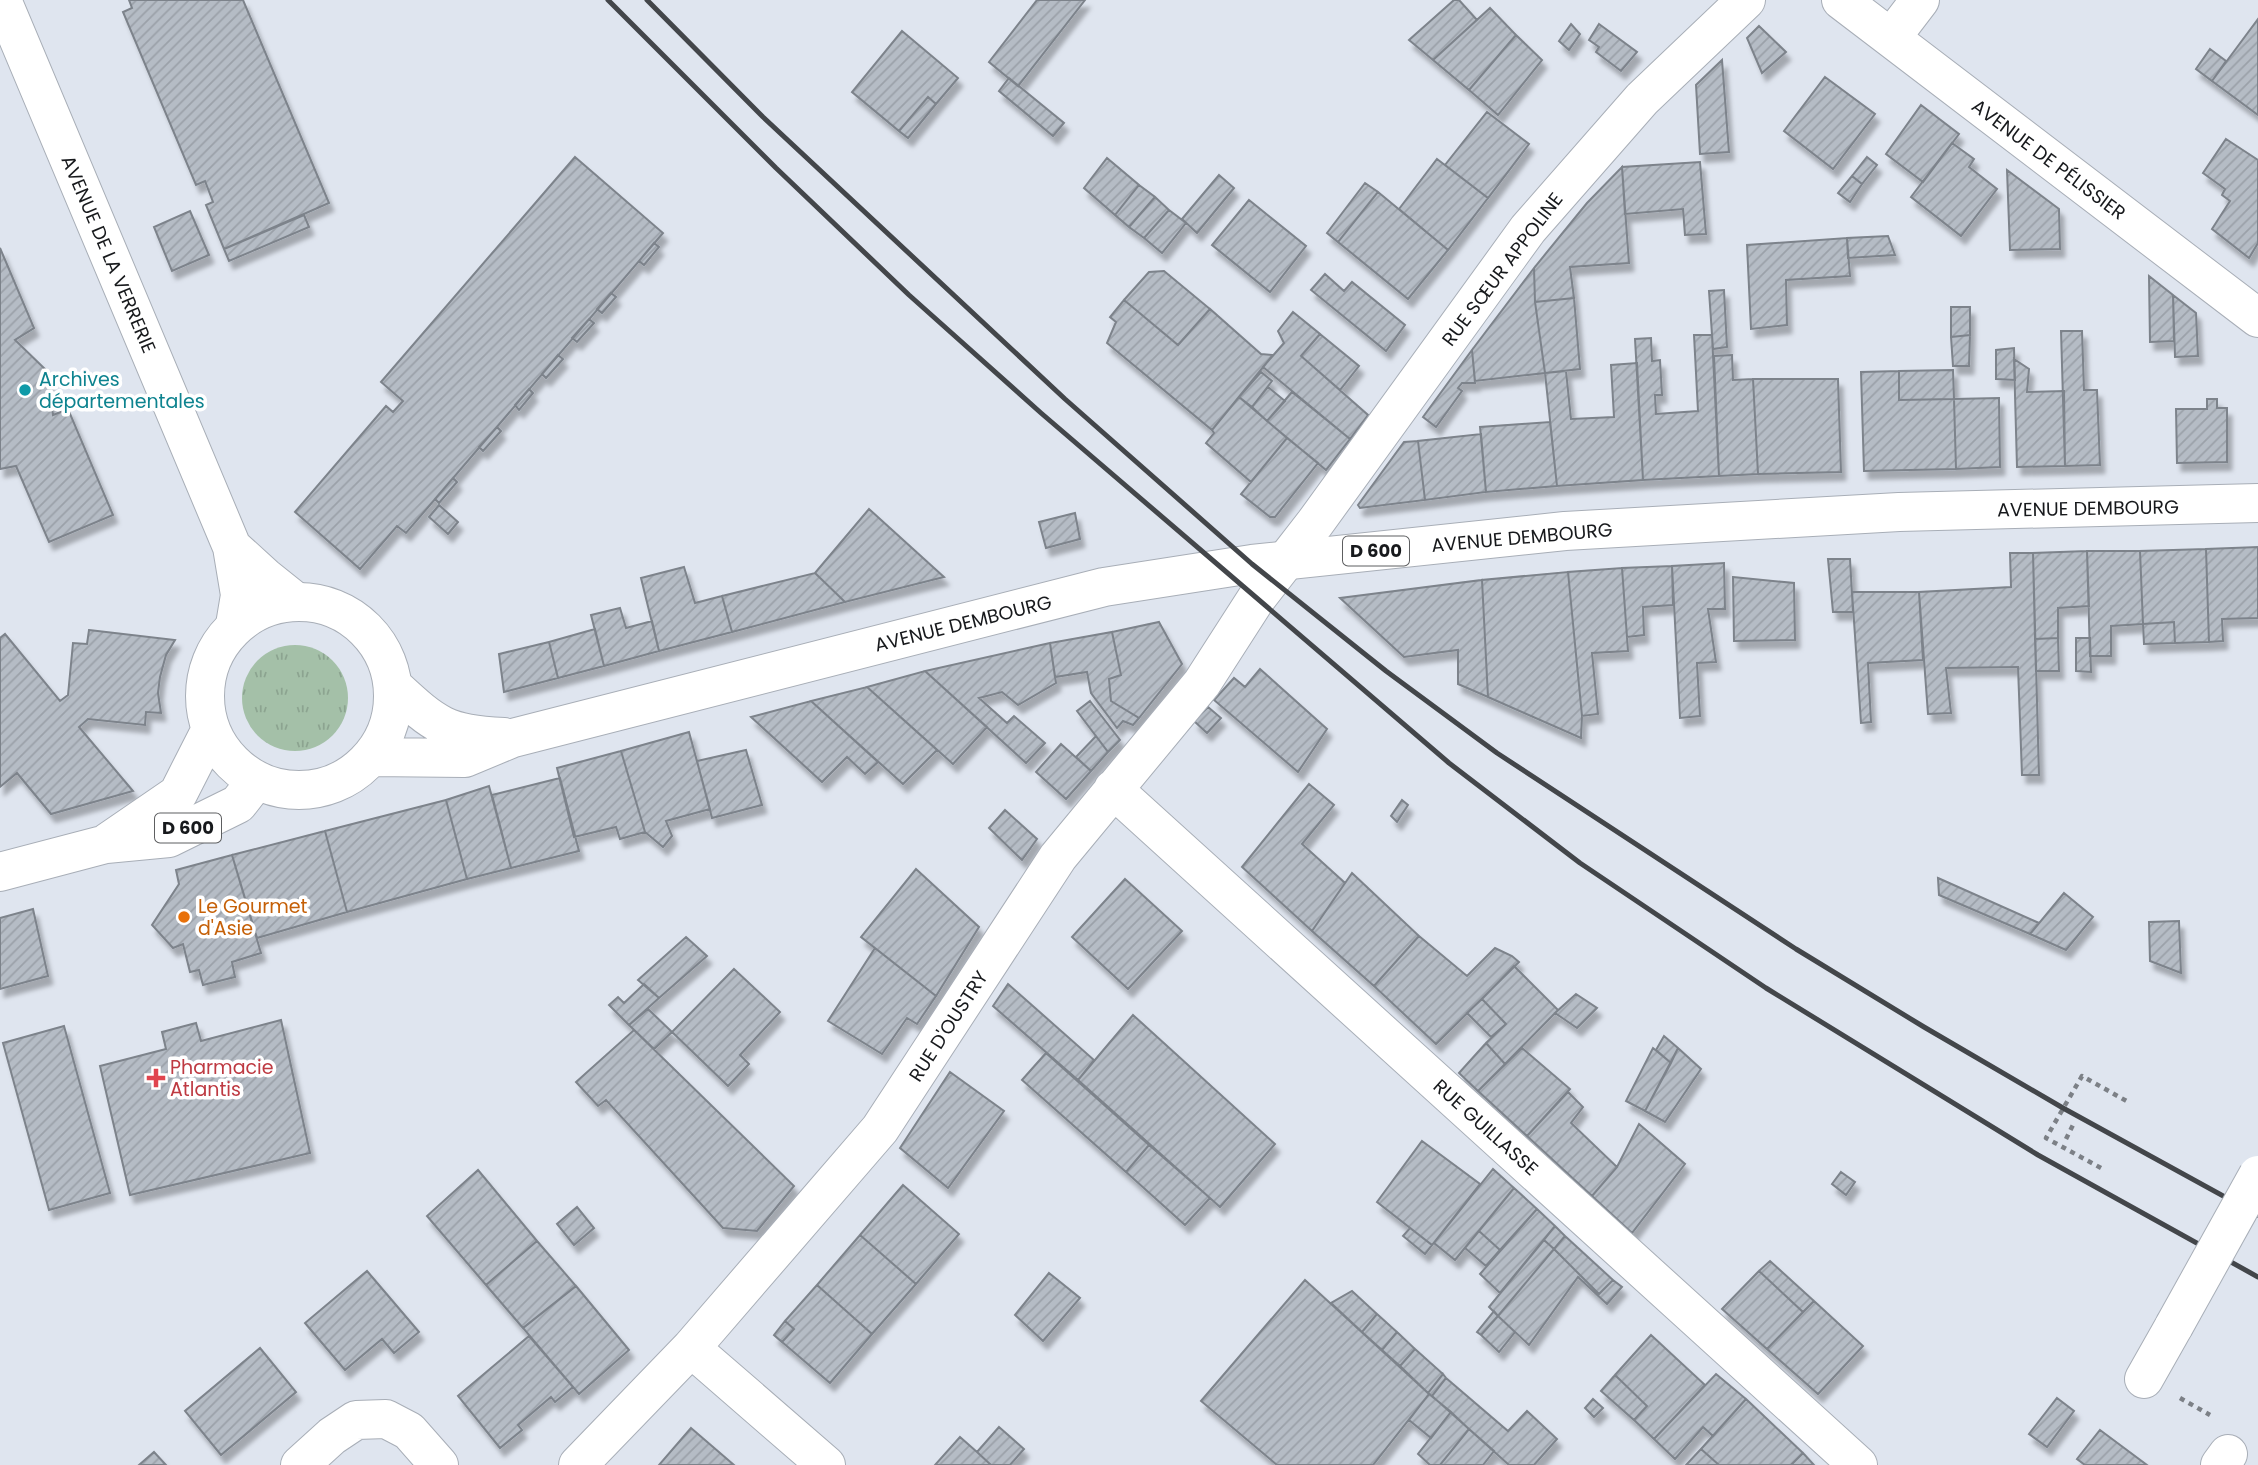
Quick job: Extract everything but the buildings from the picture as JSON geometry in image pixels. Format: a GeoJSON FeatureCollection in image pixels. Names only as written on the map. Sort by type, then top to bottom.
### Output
{"type":"FeatureCollection","features":[{"type":"Feature","properties":{"kind":"street","name":"AVENUE DE LA VERRERIE"},"geometry":{"type":"LineString","coordinates":[[2,0],[232,547],[240,595],[235,625]]}},
{"type":"Feature","properties":{"kind":"street","name":"RUE SŒUR APPOLINE"},"geometry":{"type":"LineString","coordinates":[[1285,561],[1528,229],[1642,99],[1746,0]]}},
{"type":"Feature","properties":{"kind":"street","name":"AVENUE DE PÉLISSIER"},"geometry":{"type":"LineString","coordinates":[[1841,0],[2254,305]]}},
{"type":"Feature","properties":{"kind":"street"},"geometry":{"type":"LineString","coordinates":[[1891,38],[1920,0]]}},
{"type":"Feature","properties":{"kind":"street","name":"AVENUE DEMBOURG"},"geometry":{"type":"LineString","coordinates":[[371,757],[466,758],[513,738],[1104,587],[1285,561],[1579,530],[1899,512],[2258,503]]}},
{"type":"Feature","properties":{"kind":"street","name":"AVENUE DE LA VERRERIE"},"geometry":{"type":"LineString","coordinates":[[232,547],[295,601]]}},
{"type":"Feature","properties":{"kind":"street","name":"RUE D'OUSTRY"},"geometry":{"type":"LineString","coordinates":[[578,1465],[691,1348],[880,1129],[1058,857],[1202,683],[1256,599],[1285,561]]}},
{"type":"Feature","properties":{"kind":"street"},"geometry":{"type":"LineString","coordinates":[[295,601],[332,607],[361,624],[383,652],[394,687],[389,725],[371,757],[333,784],[295,791],[256,781],[228,759],[210,731],[204,700],[209,664],[235,625],[265,607],[295,601]]}},
{"type":"Feature","properties":{"kind":"street","name":"AVENUE DEMBOURG"},"geometry":{"type":"LineString","coordinates":[[394,687],[422,714],[446,729],[468,735],[513,738]]}},
{"type":"Feature","properties":{"kind":"street","name":"D 600"},"geometry":{"type":"LineString","coordinates":[[106,844],[178,794],[210,731]]}},
{"type":"Feature","properties":{"kind":"street","name":"D 600"},"geometry":{"type":"LineString","coordinates":[[0,872],[106,844],[169,838],[238,804],[256,781]]}},
{"type":"Feature","properties":{"kind":"street","name":"RUE GUILLASSE"},"geometry":{"type":"LineString","coordinates":[[1113,789],[1858,1465]]}},
{"type":"Feature","properties":{"kind":"street"},"geometry":{"type":"LineString","coordinates":[[2144,1379],[2258,1175]]}},
{"type":"Feature","properties":{"kind":"street"},"geometry":{"type":"LineString","coordinates":[[691,1348],[826,1465]]}},
{"type":"Feature","properties":{"kind":"street"},"geometry":{"type":"LineString","coordinates":[[300,1465],[332,1436],[356,1420],[386,1419],[409,1431],[439,1465]]}},
{"type":"Feature","properties":{"kind":"path"},"geometry":{"type":"LineString","coordinates":[[2101,1168],[2046,1138],[2082,1076],[2130,1103]]}},
{"type":"Feature","properties":{"kind":"path"},"geometry":{"type":"LineString","coordinates":[[2066,1139],[2073,1125]]}},
{"type":"Feature","properties":{"kind":"green space"},"geometry":{"type":"Polygon","coordinates":[[[295,645],[315,649],[332,661],[344,678],[348,698],[344,718],[332,735],[315,747],[295,751],[275,747],[258,735],[246,718],[242,698],[246,678],[258,661],[275,649],[295,645]]]}},
{"type":"Feature","properties":{"kind":"railway"},"geometry":{"type":"LineString","coordinates":[[608,0],[776,168],[909,295],[1041,413],[1449,763],[1580,863],[1766,988],[2038,1155],[2258,1277]]}},
{"type":"Feature","properties":{"kind":"railway"},"geometry":{"type":"LineString","coordinates":[[647,0],[763,117],[1065,399],[1252,564],[1386,671],[1497,753],[1796,949],[2063,1108],[2258,1215]]}},
{"type":"Feature","properties":{"kind":"place","name":"Archives départementales"},"geometry":{"type":"Point","coordinates":[25,390]}},
{"type":"Feature","properties":{"kind":"place","name":"Le Gourmet d'Asie"},"geometry":{"type":"Point","coordinates":[184,917]}},
{"type":"Feature","properties":{"kind":"place","name":"Pharmacie Atlantis"},"geometry":{"type":"Point","coordinates":[156,1078]}}]}
